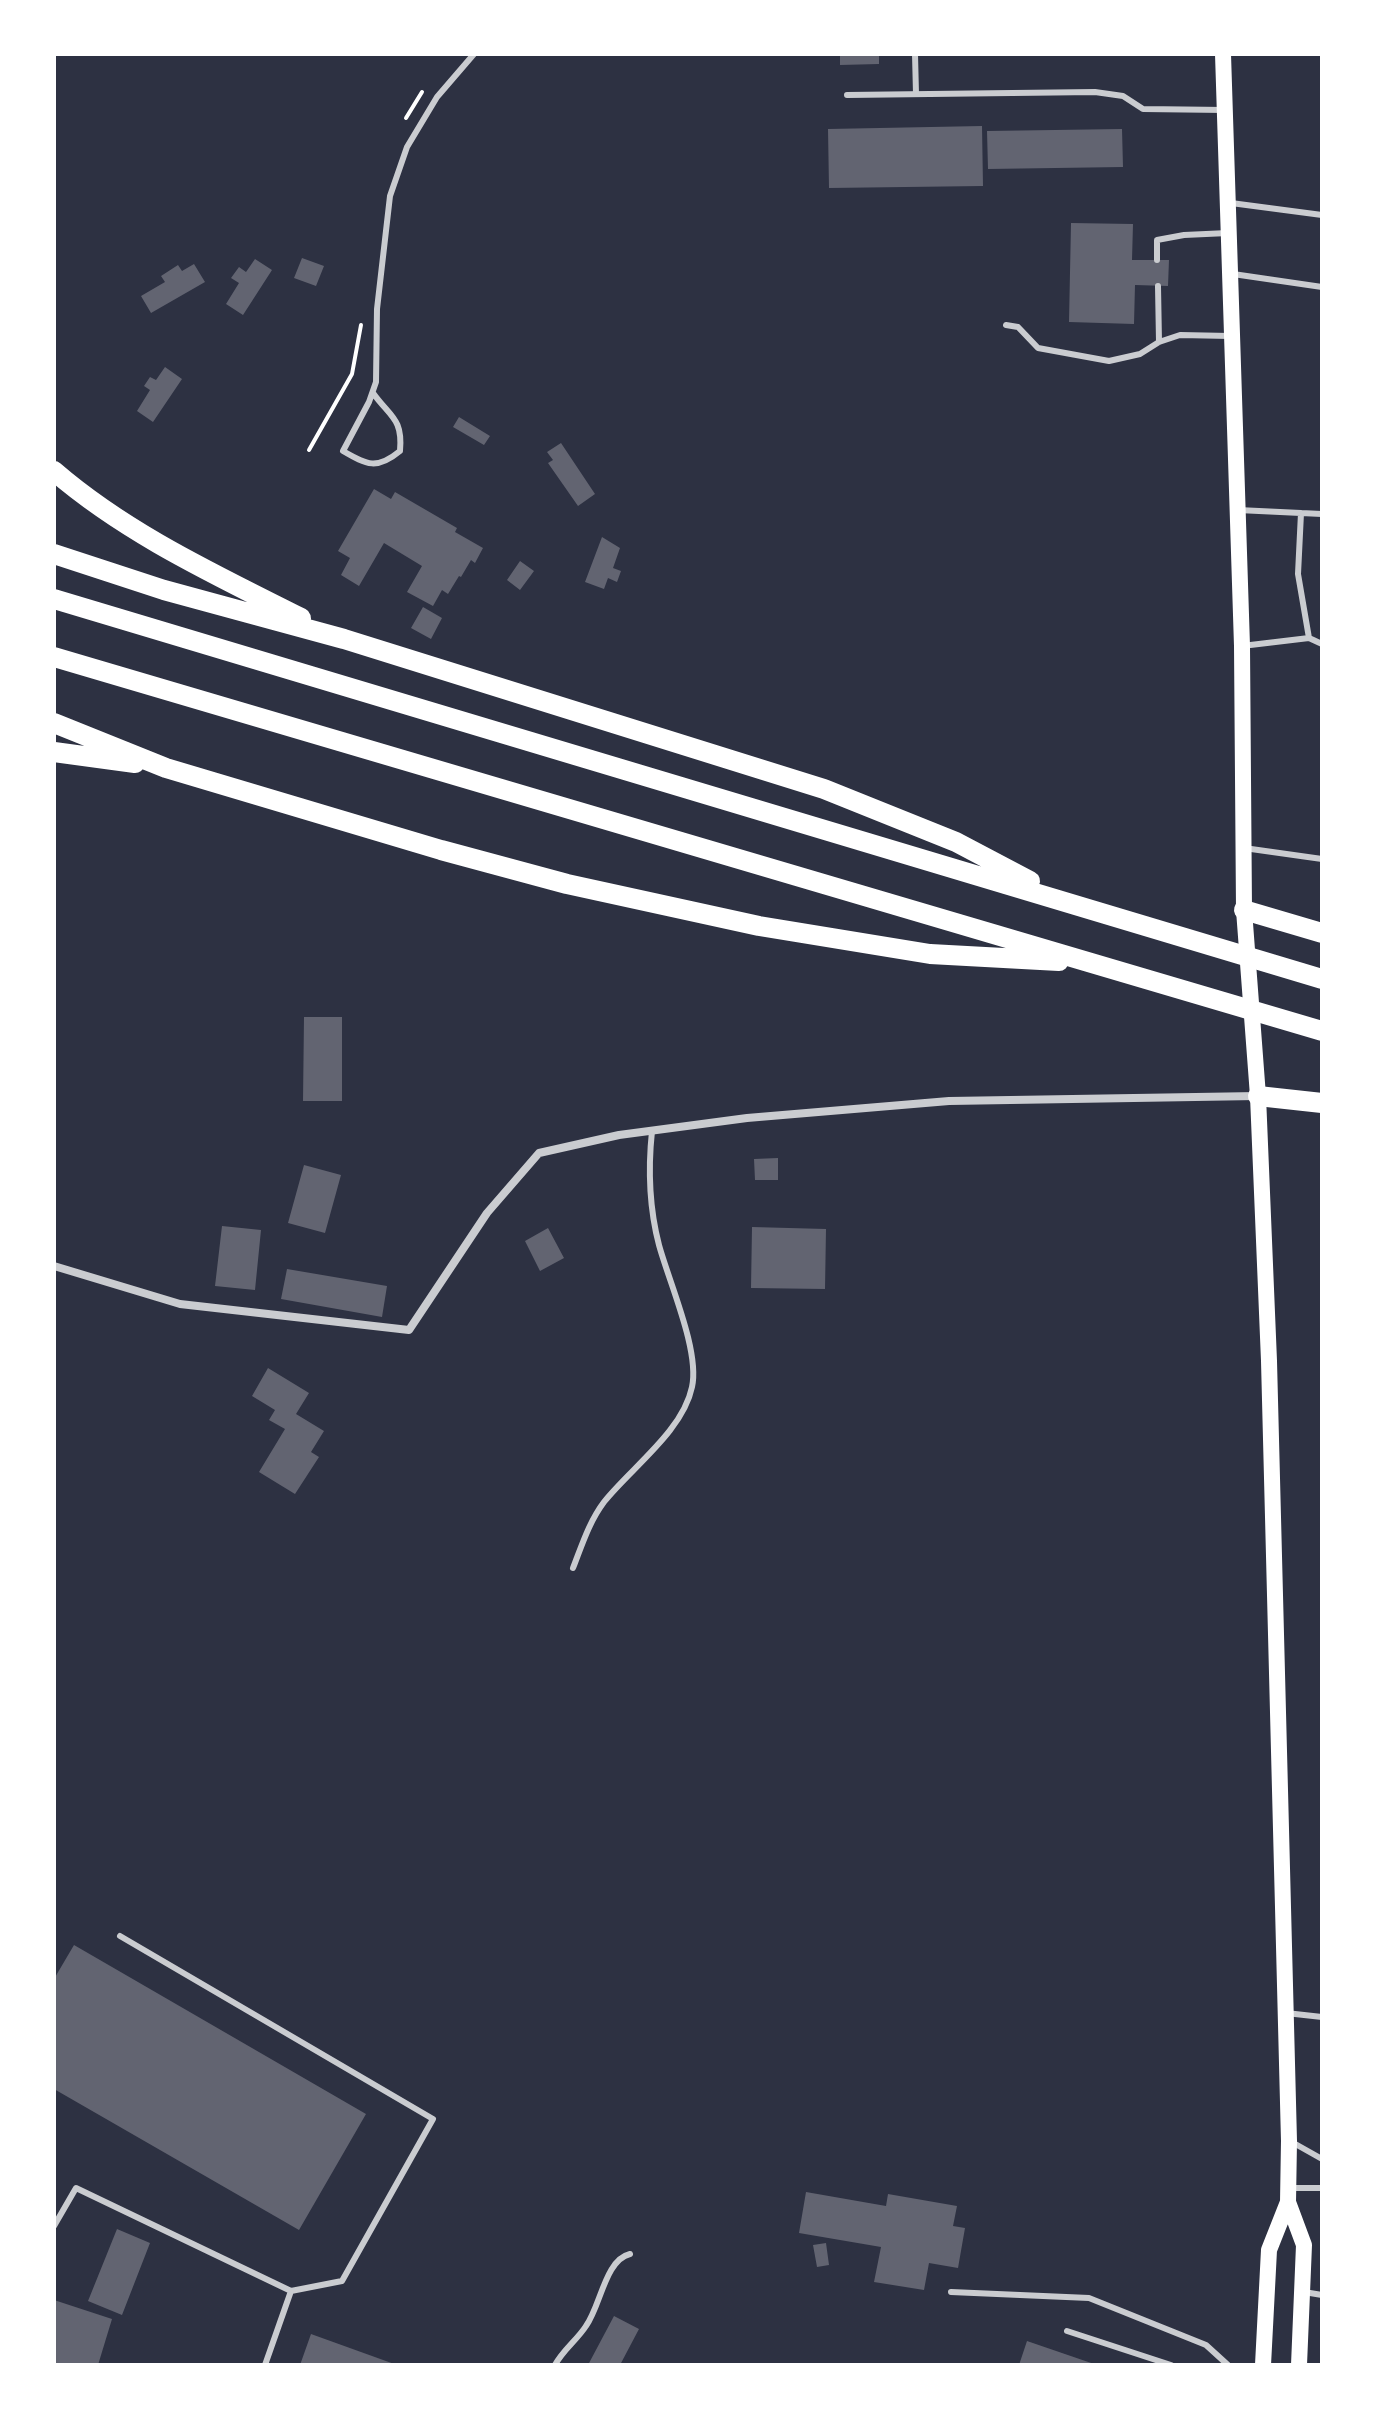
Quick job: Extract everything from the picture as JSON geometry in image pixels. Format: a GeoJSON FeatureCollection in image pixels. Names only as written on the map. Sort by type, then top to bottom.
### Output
{"type":"FeatureCollection","features":[{"type":"Feature","properties":{"kind":"highway"},"geometry":{"type":"LineString","coordinates":[[54,471],[132,527],[184,559],[344,639]]}},
{"type":"Feature","properties":{"kind":"highway"},"geometry":{"type":"LineString","coordinates":[[54,554],[164,590],[344,639],[824,789],[956,842],[1069,902]]}},
{"type":"Feature","properties":{"kind":"highway"},"geometry":{"type":"LineString","coordinates":[[54,599],[1322,979]]}},
{"type":"Feature","properties":{"kind":"highway"},"geometry":{"type":"LineString","coordinates":[[54,657],[1322,1031]]}},
{"type":"Feature","properties":{"kind":"highway"},"geometry":{"type":"LineString","coordinates":[[54,723],[166,768],[567,884],[759,926],[930,954],[1095,963]]}},
{"type":"Feature","properties":{"kind":"highway"},"geometry":{"type":"LineString","coordinates":[[54,752],[166,768]]}},
{"type":"Feature","properties":{"kind":"highway"},"geometry":{"type":"LineString","coordinates":[[1244,910],[1322,933]]}},
{"type":"Feature","properties":{"kind":"highway"},"geometry":{"type":"LineString","coordinates":[[1258,1096],[1322,1103]]}},
{"type":"Feature","properties":{"kind":"main road"},"geometry":{"type":"LineString","coordinates":[[1223,54],[1242,646],[1244,910],[1258,1096],[1269,1361],[1289,2141],[1288,2195],[1269,2250],[1263,2365]]}},
{"type":"Feature","properties":{"kind":"main road"},"geometry":{"type":"LineString","coordinates":[[1288,2195],[1304,2245],[1299,2365]]}},
{"type":"Feature","properties":{"kind":"street"},"geometry":{"type":"LineString","coordinates":[[54,1266],[180,1304],[409,1330],[487,1213],[539,1153],[619,1135],[747,1118],[949,1101],[1258,1096]]}},
{"type":"Feature","properties":{"kind":"lane"},"geometry":{"type":"LineString","coordinates":[[373,393],[395,416],[402,432],[400,451],[385,463],[365,463],[343,451],[376,382],[377,309],[390,196],[414,134],[437,97],[474,54]]}},
{"type":"Feature","properties":{"kind":"lane"},"geometry":{"type":"LineString","coordinates":[[915,54],[916,94]]}},
{"type":"Feature","properties":{"kind":"lane"},"geometry":{"type":"LineString","coordinates":[[847,95],[1095,92],[1123,96],[1143,109],[1225,110]]}},
{"type":"Feature","properties":{"kind":"lane"},"geometry":{"type":"LineString","coordinates":[[1227,203],[1322,215]]}},
{"type":"Feature","properties":{"kind":"lane"},"geometry":{"type":"LineString","coordinates":[[1157,260],[1157,240],[1228,233]]}},
{"type":"Feature","properties":{"kind":"lane"},"geometry":{"type":"LineString","coordinates":[[1229,274],[1322,287]]}},
{"type":"Feature","properties":{"kind":"lane"},"geometry":{"type":"LineString","coordinates":[[1158,286],[1159,342]]}},
{"type":"Feature","properties":{"kind":"lane"},"geometry":{"type":"LineString","coordinates":[[1006,325],[1018,327],[1038,348],[1109,361],[1140,354],[1159,342],[1180,335],[1231,336]]}},
{"type":"Feature","properties":{"kind":"lane"},"geometry":{"type":"LineString","coordinates":[[1237,510],[1322,514]]}},
{"type":"Feature","properties":{"kind":"lane"},"geometry":{"type":"LineString","coordinates":[[1301,513],[1298,574],[1309,638]]}},
{"type":"Feature","properties":{"kind":"lane"},"geometry":{"type":"LineString","coordinates":[[1242,646],[1309,638],[1322,644]]}},
{"type":"Feature","properties":{"kind":"lane"},"geometry":{"type":"LineString","coordinates":[[1244,848],[1322,859]]}},
{"type":"Feature","properties":{"kind":"lane"},"geometry":{"type":"LineString","coordinates":[[573,1568],[589,1525],[604,1503],[655,1448],[683,1408],[693,1385],[689,1343],[658,1242],[651,1200],[649,1162],[652,1131]]}},
{"type":"Feature","properties":{"kind":"lane"},"geometry":{"type":"LineString","coordinates":[[54,2226],[76,2188],[291,2291],[342,2281],[433,2119],[120,1936]]}},
{"type":"Feature","properties":{"kind":"lane"},"geometry":{"type":"LineString","coordinates":[[1286,2013],[1322,2017]]}},
{"type":"Feature","properties":{"kind":"lane"},"geometry":{"type":"LineString","coordinates":[[1289,2141],[1322,2159]]}},
{"type":"Feature","properties":{"kind":"lane"},"geometry":{"type":"LineString","coordinates":[[1288,2195],[1322,2188]]}},
{"type":"Feature","properties":{"kind":"lane"},"geometry":{"type":"LineString","coordinates":[[555,2365],[585,2328],[619,2256],[630,2254]]}},
{"type":"Feature","properties":{"kind":"lane"},"geometry":{"type":"LineString","coordinates":[[265,2365],[291,2291]]}},
{"type":"Feature","properties":{"kind":"lane"},"geometry":{"type":"LineString","coordinates":[[951,2292],[1089,2298],[1206,2345],[1228,2365]]}},
{"type":"Feature","properties":{"kind":"lane"},"geometry":{"type":"LineString","coordinates":[[1304,2292],[1322,2295]]}},
{"type":"Feature","properties":{"kind":"lane"},"geometry":{"type":"LineString","coordinates":[[1067,2331],[1171,2365]]}},
{"type":"Feature","properties":{"kind":"building"},"geometry":{"type":"Polygon","coordinates":[[[840,54],[879,54],[879,64],[840,65],[840,54]]]}},
{"type":"Feature","properties":{"kind":"building"},"geometry":{"type":"Polygon","coordinates":[[[982,126],[983,186],[829,188],[828,129],[982,126]]]}},
{"type":"Feature","properties":{"kind":"building"},"geometry":{"type":"Polygon","coordinates":[[[1122,129],[1123,167],[988,169],[987,131],[1122,129]]]}},
{"type":"Feature","properties":{"kind":"building"},"geometry":{"type":"Polygon","coordinates":[[[1071,223],[1133,224],[1132,260],[1169,260],[1168,286],[1135,285],[1134,324],[1069,322],[1071,223]]]}},
{"type":"Feature","properties":{"kind":"building"},"geometry":{"type":"Polygon","coordinates":[[[302,258],[324,266],[316,286],[294,278],[302,258]]]}},
{"type":"Feature","properties":{"kind":"building"},"geometry":{"type":"Polygon","coordinates":[[[255,259],[272,270],[243,315],[226,304],[239,283],[231,278],[239,267],[246,272],[255,259]]]}},
{"type":"Feature","properties":{"kind":"building"},"geometry":{"type":"Polygon","coordinates":[[[194,264],[205,282],[151,313],[141,296],[165,282],[161,276],[178,265],[182,271],[194,264]]]}},
{"type":"Feature","properties":{"kind":"building"},"geometry":{"type":"Polygon","coordinates":[[[165,367],[182,379],[153,422],[137,411],[150,390],[144,386],[150,377],[156,380],[165,367]]]}},
{"type":"Feature","properties":{"kind":"building"},"geometry":{"type":"Polygon","coordinates":[[[459,417],[490,436],[484,445],[453,427],[459,417]]]}},
{"type":"Feature","properties":{"kind":"building"},"geometry":{"type":"Polygon","coordinates":[[[561,443],[595,494],[578,506],[548,463],[553,460],[547,452],[561,443]]]}},
{"type":"Feature","properties":{"kind":"building"},"geometry":{"type":"Polygon","coordinates":[[[374,489],[391,499],[395,492],[457,528],[455,532],[483,548],[475,563],[471,560],[448,594],[442,590],[433,606],[407,592],[422,566],[384,543],[359,586],[341,575],[350,558],[338,551],[374,489]]]}},
{"type":"Feature","properties":{"kind":"building"},"geometry":{"type":"Polygon","coordinates":[[[602,537],[620,548],[613,568],[621,571],[617,582],[608,578],[604,589],[585,582],[602,537]]]}},
{"type":"Feature","properties":{"kind":"building"},"geometry":{"type":"Polygon","coordinates":[[[520,561],[534,571],[520,590],[507,580],[520,561]]]}},
{"type":"Feature","properties":{"kind":"building"},"geometry":{"type":"Polygon","coordinates":[[[423,607],[442,618],[431,639],[411,628],[423,607]]]}},
{"type":"Feature","properties":{"kind":"building"},"geometry":{"type":"Polygon","coordinates":[[[304,1017],[342,1017],[342,1101],[303,1101],[304,1017]]]}},
{"type":"Feature","properties":{"kind":"building"},"geometry":{"type":"Polygon","coordinates":[[[778,1158],[778,1180],[755,1180],[754,1159],[778,1158]]]}},
{"type":"Feature","properties":{"kind":"building"},"geometry":{"type":"Polygon","coordinates":[[[304,1165],[341,1175],[325,1233],[288,1223],[304,1165]]]}},
{"type":"Feature","properties":{"kind":"building"},"geometry":{"type":"Polygon","coordinates":[[[222,1226],[261,1230],[255,1290],[215,1286],[222,1226]]]}},
{"type":"Feature","properties":{"kind":"building"},"geometry":{"type":"Polygon","coordinates":[[[752,1227],[826,1229],[825,1289],[751,1288],[752,1227]]]}},
{"type":"Feature","properties":{"kind":"building"},"geometry":{"type":"Polygon","coordinates":[[[548,1228],[564,1258],[540,1271],[525,1241],[548,1228]]]}},
{"type":"Feature","properties":{"kind":"building"},"geometry":{"type":"Polygon","coordinates":[[[287,1269],[387,1286],[382,1317],[281,1299],[287,1269]]]}},
{"type":"Feature","properties":{"kind":"building"},"geometry":{"type":"Polygon","coordinates":[[[268,1368],[309,1393],[296,1414],[324,1431],[311,1452],[319,1457],[295,1494],[259,1472],[285,1429],[269,1420],[275,1410],[252,1396],[268,1368]]]}},
{"type":"Feature","properties":{"kind":"building"},"geometry":{"type":"Polygon","coordinates":[[[74,1945],[366,2114],[299,2230],[54,2089],[54,1979],[74,1945]]]}},
{"type":"Feature","properties":{"kind":"building"},"geometry":{"type":"Polygon","coordinates":[[[806,2192],[886,2206],[888,2194],[957,2206],[953,2226],[965,2228],[958,2268],[929,2263],[924,2290],[874,2282],[881,2247],[799,2233],[806,2192]]]}},
{"type":"Feature","properties":{"kind":"building"},"geometry":{"type":"Polygon","coordinates":[[[117,2229],[150,2243],[122,2315],[88,2301],[117,2229]]]}},
{"type":"Feature","properties":{"kind":"building"},"geometry":{"type":"Polygon","coordinates":[[[826,2243],[829,2265],[817,2267],[813,2245],[826,2243]]]}},
{"type":"Feature","properties":{"kind":"building"},"geometry":{"type":"Polygon","coordinates":[[[54,2300],[112,2319],[98,2365],[54,2365],[54,2300]]]}},
{"type":"Feature","properties":{"kind":"building"},"geometry":{"type":"Polygon","coordinates":[[[614,2316],[639,2329],[620,2365],[588,2365],[614,2316]]]}},
{"type":"Feature","properties":{"kind":"building"},"geometry":{"type":"Polygon","coordinates":[[[311,2334],[397,2365],[300,2365],[311,2334]]]}},
{"type":"Feature","properties":{"kind":"building"},"geometry":{"type":"Polygon","coordinates":[[[1027,2341],[1097,2365],[1019,2365],[1027,2341]]]}}]}
